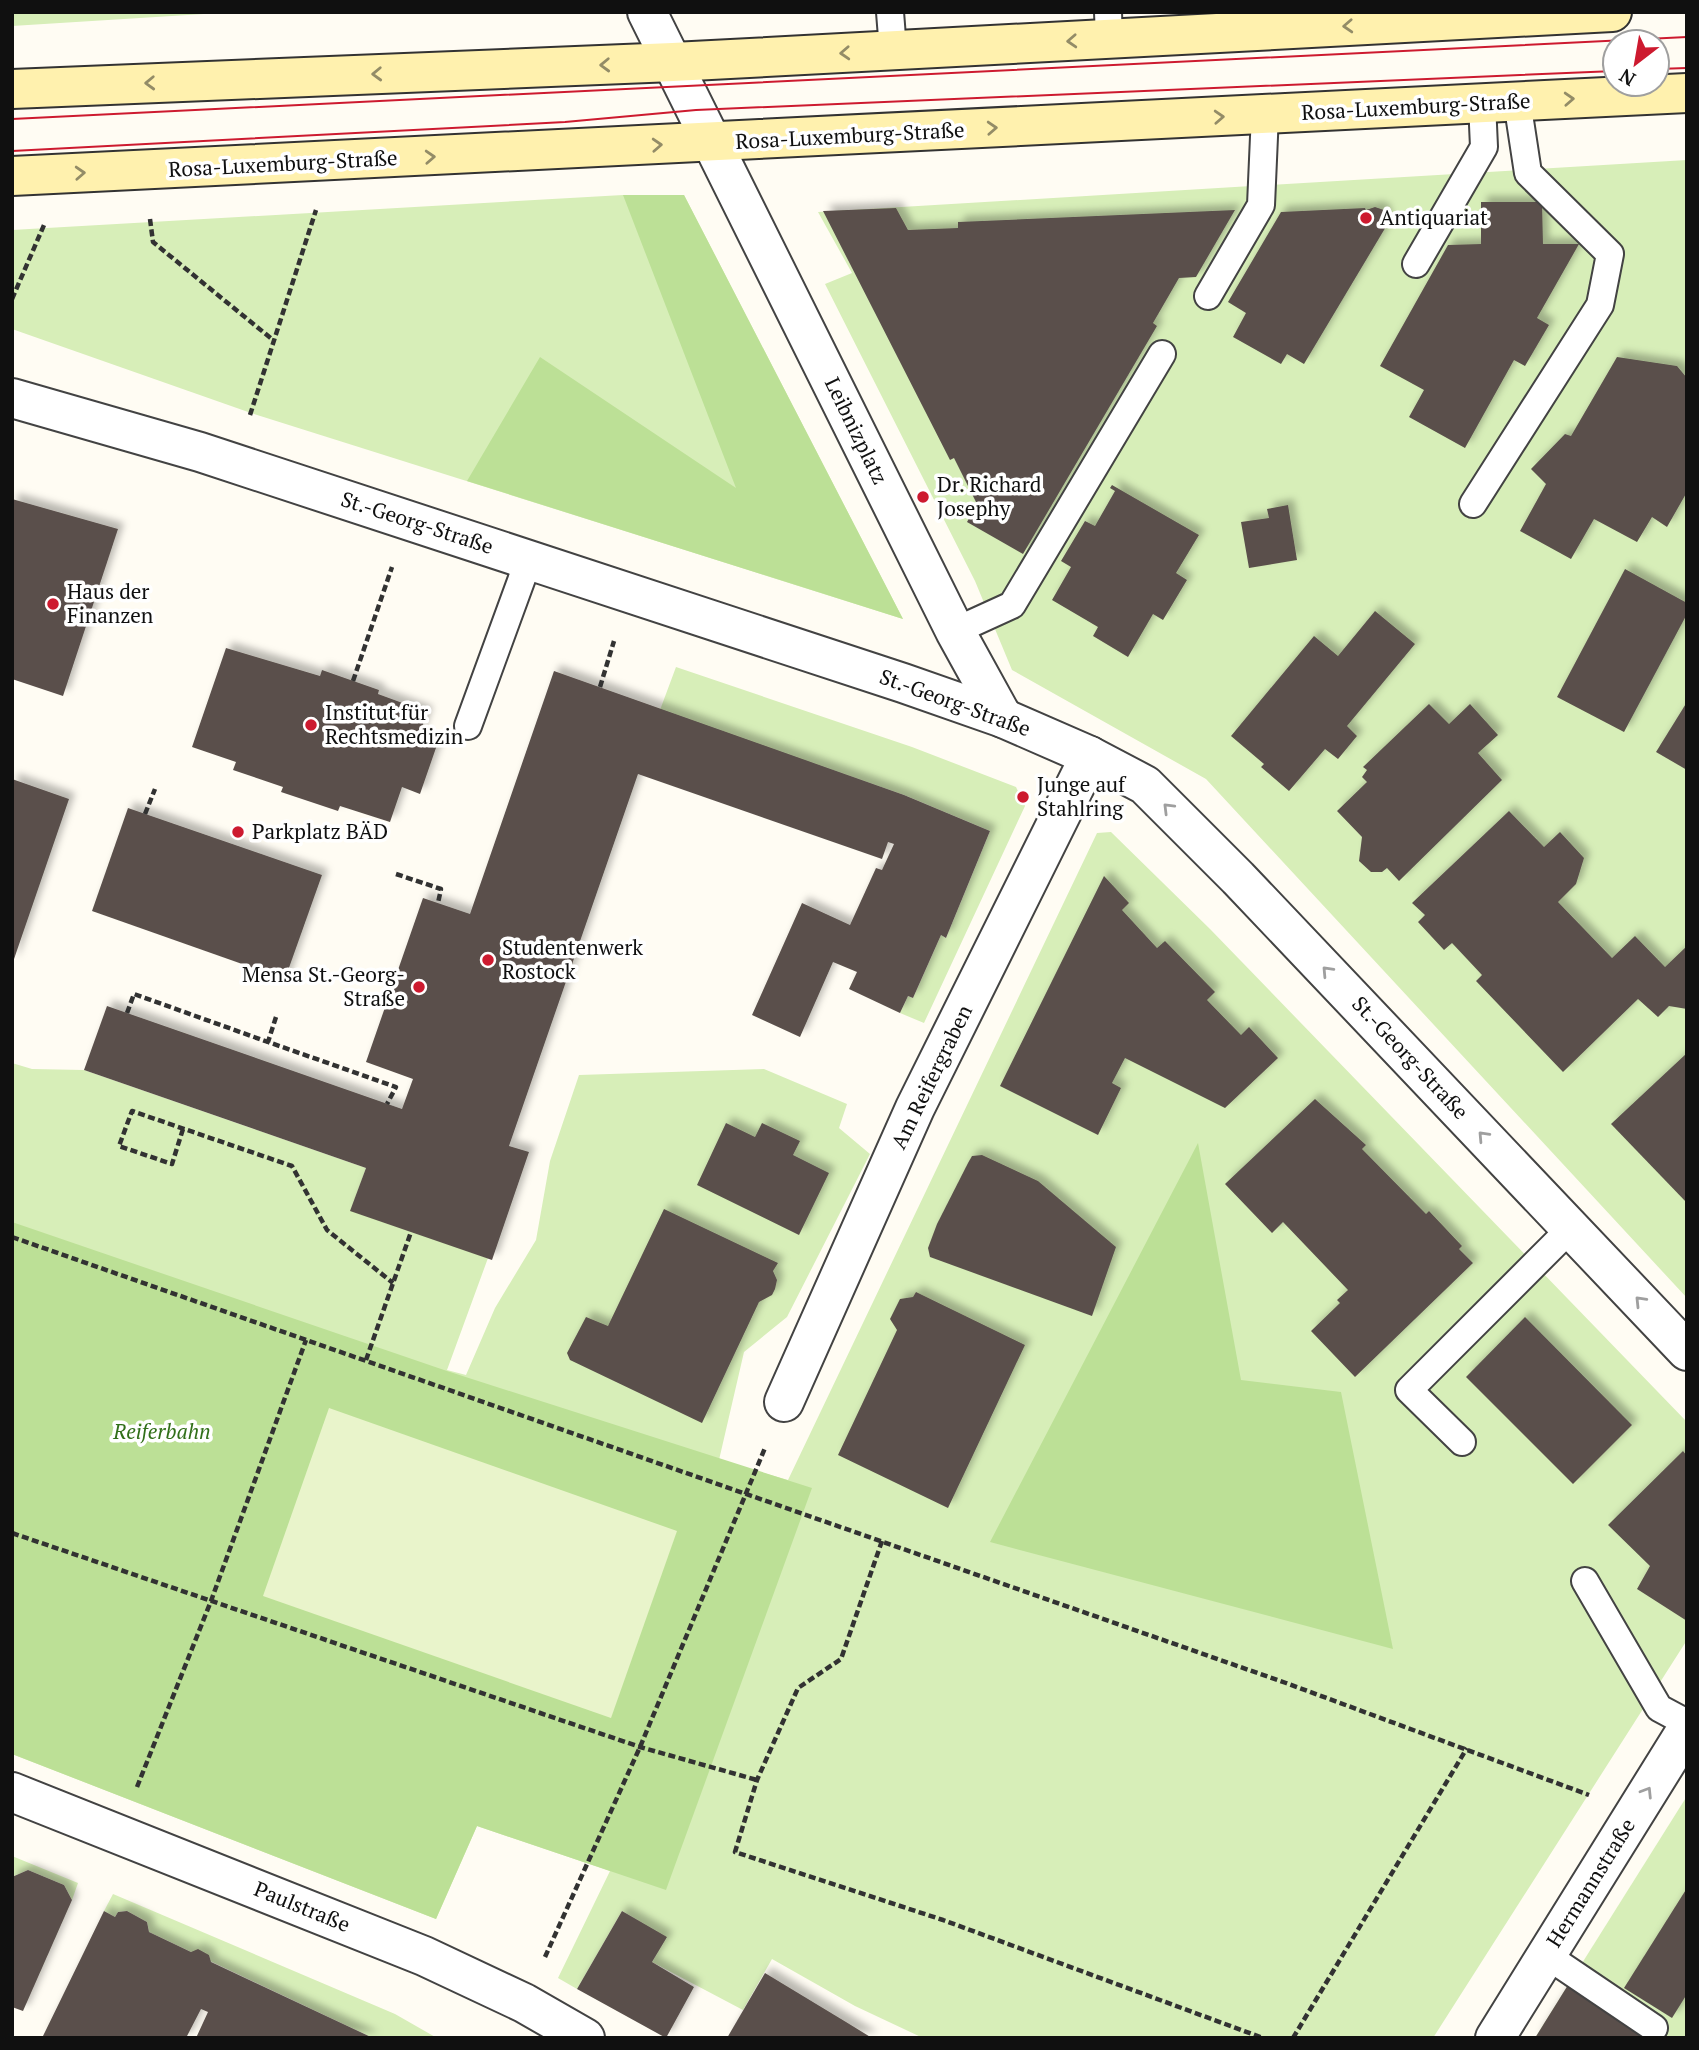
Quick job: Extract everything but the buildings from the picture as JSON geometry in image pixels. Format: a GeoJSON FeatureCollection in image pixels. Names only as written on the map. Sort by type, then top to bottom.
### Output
{"type":"FeatureCollection","features":[{"type":"Feature","properties":{"kind":"street","name":"Leibnizplatz"},"geometry":{"type":"LineString","coordinates":[[647,12],[955,631],[1003,718]]}},
{"type":"Feature","properties":{"kind":"street"},"geometry":{"type":"LineString","coordinates":[[12,89],[673,62],[893,50],[1122,25],[1612,12]]}},
{"type":"Feature","properties":{"kind":"street","name":"Rosa-Luxemburg-Straße"},"geometry":{"type":"LineString","coordinates":[[12,177],[1687,93]]}},
{"type":"Feature","properties":{"kind":"street","name":"St.-Georg-Straße"},"geometry":{"type":"LineString","coordinates":[[12,398],[233,462],[1003,718],[1090,756],[1145,785],[1248,888],[1687,1351]]}},
{"type":"Feature","properties":{"kind":"street","name":"Am Reifergraben"},"geometry":{"type":"LineString","coordinates":[[784,1402],[915,1108],[1090,756]]}},
{"type":"Feature","properties":{"kind":"street","name":"Hermannstraße"},"geometry":{"type":"LineString","coordinates":[[1495,2038],[1687,1729]]}},
{"type":"Feature","properties":{"kind":"street","name":"Paulstraße"},"geometry":{"type":"LineString","coordinates":[[12,1792],[424,1956],[524,2003],[585,2038]]}},
{"type":"Feature","properties":{"kind":"lane"},"geometry":{"type":"LineString","coordinates":[[890,12],[893,50]]}},
{"type":"Feature","properties":{"kind":"lane"},"geometry":{"type":"LineString","coordinates":[[1416,264],[1484,147],[1499,102]]}},
{"type":"Feature","properties":{"kind":"lane"},"geometry":{"type":"LineString","coordinates":[[1474,504],[1600,304],[1610,254],[1528,173],[1499,102]]}},
{"type":"Feature","properties":{"kind":"lane"},"geometry":{"type":"LineString","coordinates":[[1208,296],[1261,205],[1265,114]]}},
{"type":"Feature","properties":{"kind":"lane"},"geometry":{"type":"LineString","coordinates":[[955,631],[1012,605],[1161,354]]}},
{"type":"Feature","properties":{"kind":"lane"},"geometry":{"type":"LineString","coordinates":[[468,726],[529,559]]}},
{"type":"Feature","properties":{"kind":"lane"},"geometry":{"type":"LineString","coordinates":[[1462,1442],[1409,1390],[1571,1228]]}},
{"type":"Feature","properties":{"kind":"lane"},"geometry":{"type":"LineString","coordinates":[[1585,1581],[1659,1708],[1687,1723]]}},
{"type":"Feature","properties":{"kind":"lane"},"geometry":{"type":"LineString","coordinates":[[1546,1955],[1654,2028]]}},
{"type":"Feature","properties":{"kind":"path"},"geometry":{"type":"LineString","coordinates":[[233,462],[316,212],[316,201]]}},
{"type":"Feature","properties":{"kind":"path"},"geometry":{"type":"LineString","coordinates":[[149,208],[153,243],[273,340]]}},
{"type":"Feature","properties":{"kind":"path"},"geometry":{"type":"LineString","coordinates":[[12,299],[48,215]]}},
{"type":"Feature","properties":{"kind":"path"},"geometry":{"type":"LineString","coordinates":[[354,681],[409,520]]}},
{"type":"Feature","properties":{"kind":"path"},"geometry":{"type":"LineString","coordinates":[[600,687],[613,643]]}},
{"type":"Feature","properties":{"kind":"path"},"geometry":{"type":"LineString","coordinates":[[145,814],[155,789]]}},
{"type":"Feature","properties":{"kind":"path"},"geometry":{"type":"LineString","coordinates":[[396,874],[441,890],[438,903]]}},
{"type":"Feature","properties":{"kind":"path"},"geometry":{"type":"LineString","coordinates":[[127,1013],[134,994],[397,1087],[387,1104]]}},
{"type":"Feature","properties":{"kind":"path"},"geometry":{"type":"LineString","coordinates":[[268,1042],[276,1017]]}},
{"type":"Feature","properties":{"kind":"path"},"geometry":{"type":"LineString","coordinates":[[183,1129],[172,1164],[119,1146],[132,1111],[292,1166],[327,1230],[393,1283]]}},
{"type":"Feature","properties":{"kind":"path"},"geometry":{"type":"LineString","coordinates":[[366,1360],[411,1232]]}},
{"type":"Feature","properties":{"kind":"path"},"geometry":{"type":"LineString","coordinates":[[12,1237],[1467,1748],[1634,1813]]}},
{"type":"Feature","properties":{"kind":"path"},"geometry":{"type":"LineString","coordinates":[[135,1792],[211,1601],[306,1340]]}},
{"type":"Feature","properties":{"kind":"path"},"geometry":{"type":"LineString","coordinates":[[524,2003],[640,1747],[746,1493]]}},
{"type":"Feature","properties":{"kind":"path"},"geometry":{"type":"LineString","coordinates":[[12,1533],[640,1747],[757,1780]]}},
{"type":"Feature","properties":{"kind":"path"},"geometry":{"type":"LineString","coordinates":[[882,1541],[841,1659],[798,1688],[757,1780],[735,1852],[943,1920],[1263,2038]]}},
{"type":"Feature","properties":{"kind":"path"},"geometry":{"type":"LineString","coordinates":[[1293,2038],[1467,1748]]}},
{"type":"Feature","properties":{"kind":"green space"},"geometry":{"type":"Polygon","coordinates":[[[12,12],[236,12],[12,26],[12,12]]]}},
{"type":"Feature","properties":{"kind":"green space"},"geometry":{"type":"Polygon","coordinates":[[[1687,160],[1687,1298],[1206,779],[1012,670],[975,581],[825,284],[852,273],[818,212],[1687,160]]]}},
{"type":"Feature","properties":{"kind":"green space"},"geometry":{"type":"Polygon","coordinates":[[[623,195],[684,195],[903,619],[251,413],[12,329],[12,230],[623,195]]]}},
{"type":"Feature","properties":{"kind":"green space"},"geometry":{"type":"Polygon","coordinates":[[[623,195],[684,195],[903,619],[467,481],[540,357],[736,488],[623,195]]]}},
{"type":"Feature","properties":{"kind":"green space"},"geometry":{"type":"Polygon","coordinates":[[[676,667],[912,747],[1016,787],[1025,806],[924,1023],[900,1013],[908,996],[913,998],[941,935],[946,938],[990,831],[904,795],[660,710],[676,667]]]}},
{"type":"Feature","properties":{"kind":"green space"},"geometry":{"type":"Polygon","coordinates":[[[1111,832],[1210,929],[1687,1422],[1687,1640],[1433,2038],[923,2038],[855,2006],[772,1959],[743,2010],[652,1962],[666,1937],[622,1911],[577,1989],[558,1978],[610,1871],[477,1826],[436,1919],[12,1754],[12,1063],[32,1069],[84,1070],[366,1168],[351,1210],[488,1258],[447,1370],[466,1375],[495,1308],[536,1240],[550,1161],[579,1075],[764,1069],[847,1104],[839,1128],[870,1154],[787,1317],[744,1352],[719,1460],[788,1480],[1097,833],[1111,832]]]}},
{"type":"Feature","properties":{"kind":"green space"},"geometry":{"type":"Polygon","coordinates":[[[1198,1143],[1241,1380],[1341,1392],[1393,1649],[990,1542],[1198,1143]]]}},
{"type":"Feature","properties":{"kind":"green space","name":"Reiferbahn"},"geometry":{"type":"Polygon","coordinates":[[[12,1222],[447,1371],[812,1488],[666,1890],[477,1826],[436,1919],[12,1754],[12,1222]]]}},
{"type":"Feature","properties":{"kind":"green space"},"geometry":{"type":"Polygon","coordinates":[[[329,1408],[677,1531],[611,1718],[263,1596],[329,1408]]]}},
{"type":"Feature","properties":{"kind":"green space"},"geometry":{"type":"Polygon","coordinates":[[[1687,1796],[1687,2038],[1535,2038],[1687,1796]]]}},
{"type":"Feature","properties":{"kind":"green space"},"geometry":{"type":"Polygon","coordinates":[[[12,1856],[78,1883],[72,1900],[64,1885],[28,1870],[12,1877],[12,1856]]]}},
{"type":"Feature","properties":{"kind":"green space"},"geometry":{"type":"Polygon","coordinates":[[[113,1894],[395,2014],[437,2038],[373,2038],[149,1932],[147,1922],[127,1911],[118,1912],[115,1917],[104,1911],[113,1894]]]}},
{"type":"Feature","properties":{"kind":"tram line"},"geometry":{"type":"LineString","coordinates":[[12,119],[1687,37]]}},
{"type":"Feature","properties":{"kind":"tram line"},"geometry":{"type":"LineString","coordinates":[[1671,69],[1687,68]]}},
{"type":"Feature","properties":{"kind":"tram line"},"geometry":{"type":"LineString","coordinates":[[12,151],[565,122],[696,110],[1601,72]]}},
{"type":"Feature","properties":{"kind":"place","name":"Antiquariat"},"geometry":{"type":"Point","coordinates":[1366,218]}},
{"type":"Feature","properties":{"kind":"place","name":"Dr. Richard Josephy"},"geometry":{"type":"Point","coordinates":[923,497]}},
{"type":"Feature","properties":{"kind":"place","name":"Haus der Finanzen"},"geometry":{"type":"Point","coordinates":[53,604]}},
{"type":"Feature","properties":{"kind":"place","name":"Institut für Rechtsmedizin"},"geometry":{"type":"Point","coordinates":[311,725]}},
{"type":"Feature","properties":{"kind":"place","name":"Junge auf Stahlring"},"geometry":{"type":"Point","coordinates":[1023,797]}},
{"type":"Feature","properties":{"kind":"place","name":"Parkplatz BÄD"},"geometry":{"type":"Point","coordinates":[238,832]}},
{"type":"Feature","properties":{"kind":"place","name":"Studentenwerk Rostock"},"geometry":{"type":"Point","coordinates":[488,960]}},
{"type":"Feature","properties":{"kind":"place","name":"Mensa St.-Georg- Straße"},"geometry":{"type":"Point","coordinates":[419,987]}}]}
